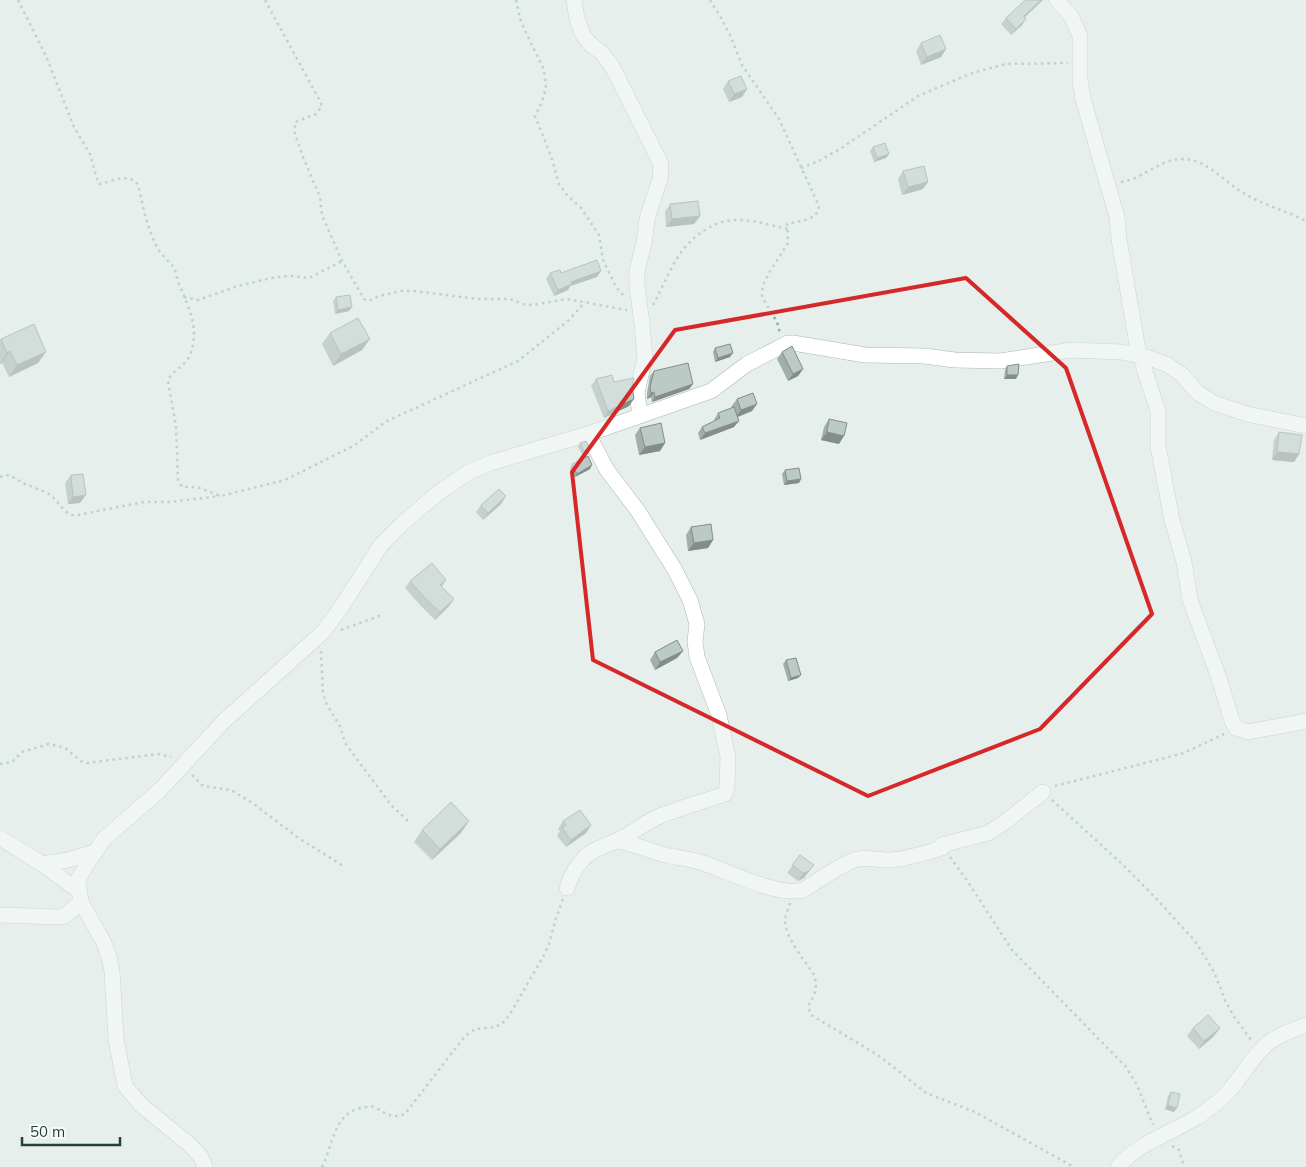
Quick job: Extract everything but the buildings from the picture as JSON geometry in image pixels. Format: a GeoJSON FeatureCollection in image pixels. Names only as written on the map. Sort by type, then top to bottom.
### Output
{"type":"FeatureCollection","features":[{"type":"Feature","properties":{"kind":"street"},"geometry":{"type":"LineString","coordinates":[[574,0],[577,19],[583,35],[590,44],[602,53],[614,68],[661,164],[660,179],[647,219],[645,238],[636,271],[639,316],[645,358],[637,392],[640,416]]}},
{"type":"Feature","properties":{"kind":"street"},"geometry":{"type":"LineString","coordinates":[[1056,0],[1071,16],[1080,36],[1083,98],[1116,217],[1140,356],[1158,412],[1158,446],[1172,520],[1184,562],[1190,600],[1195,617],[1216,669],[1232,721],[1236,728],[1248,732],[1306,721]]}},
{"type":"Feature","properties":{"kind":"street"},"geometry":{"type":"LineString","coordinates":[[0,914],[65,916],[80,897],[79,878],[104,839],[160,790],[224,721],[322,635],[380,545],[438,493],[469,472],[490,463],[588,434],[711,391],[747,364],[780,347],[793,343],[865,355],[924,356],[955,360],[1000,361],[1072,350],[1121,352],[1147,357],[1168,365],[1182,375],[1198,393],[1214,404],[1247,414],[1306,426]]}},
{"type":"Feature","properties":{"kind":"street"},"geometry":{"type":"LineString","coordinates":[[567,888],[572,874],[579,863],[596,849],[618,841],[660,816],[725,794],[728,777],[728,757],[720,715],[697,657],[695,642],[696,624],[690,600],[675,570],[638,511],[607,470],[588,434]]}},
{"type":"Feature","properties":{"kind":"street"},"geometry":{"type":"LineString","coordinates":[[618,841],[631,843],[669,856],[699,862],[762,885],[794,893],[803,890],[850,862],[859,859],[890,860],[928,852],[942,848],[942,845],[988,833],[1006,822],[1043,792]]}},
{"type":"Feature","properties":{"kind":"street"},"geometry":{"type":"LineString","coordinates":[[0,838],[42,864],[80,897],[104,943],[109,957],[112,971],[116,1039],[126,1086],[141,1105],[202,1157],[205,1167]]}},
{"type":"Feature","properties":{"kind":"street"},"geometry":{"type":"LineString","coordinates":[[42,864],[68,860],[95,852]]}},
{"type":"Feature","properties":{"kind":"street"},"geometry":{"type":"LineString","coordinates":[[1118,1167],[1124,1159],[1198,1116],[1218,1102],[1260,1051],[1278,1036],[1306,1025]]}},
{"type":"Feature","properties":{"kind":"path"},"geometry":{"type":"LineString","coordinates":[[18,0],[46,56],[74,127],[90,154],[98,183],[126,177],[135,181],[138,185],[148,225],[158,248],[175,270],[184,297],[190,308],[194,331],[191,354],[186,363],[172,375],[168,382],[176,426],[178,480],[182,487],[197,487],[221,496]]}},
{"type":"Feature","properties":{"kind":"path"},"geometry":{"type":"LineString","coordinates":[[265,0],[322,106],[316,114],[295,122],[294,127],[303,157],[320,197],[322,215],[342,260],[366,301],[401,291],[468,298],[510,299],[532,305],[567,299],[639,316]]}},
{"type":"Feature","properties":{"kind":"path"},"geometry":{"type":"LineString","coordinates":[[516,0],[521,22],[544,70],[546,88],[535,116],[551,156],[559,184],[566,194],[581,208],[599,235],[603,260],[616,287],[630,302],[639,316]]}},
{"type":"Feature","properties":{"kind":"path"},"geometry":{"type":"LineString","coordinates":[[710,0],[730,35],[742,65],[779,119],[788,136],[819,206],[812,217],[787,224],[788,243],[763,285],[762,297],[780,328],[780,347]]}},
{"type":"Feature","properties":{"kind":"path"},"geometry":{"type":"LineString","coordinates":[[801,168],[819,161],[843,147],[918,96],[972,73],[1006,64],[1080,61]]}},
{"type":"Feature","properties":{"kind":"path"},"geometry":{"type":"LineString","coordinates":[[1107,183],[1125,181],[1139,176],[1158,164],[1179,159],[1190,160],[1209,168],[1244,194],[1306,221]]}},
{"type":"Feature","properties":{"kind":"path"},"geometry":{"type":"LineString","coordinates":[[639,316],[680,254],[696,237],[708,228],[723,221],[742,220],[788,229]]}},
{"type":"Feature","properties":{"kind":"path"},"geometry":{"type":"LineString","coordinates":[[184,297],[198,300],[238,286],[272,278],[290,276],[309,278],[342,260]]}},
{"type":"Feature","properties":{"kind":"path"},"geometry":{"type":"LineString","coordinates":[[0,477],[9,475],[51,495],[71,515],[144,502],[169,502],[221,496],[284,480],[355,445],[385,422],[518,361],[569,320],[584,302]]}},
{"type":"Feature","properties":{"kind":"path"},"geometry":{"type":"LineString","coordinates":[[382,615],[322,635],[323,694],[327,705],[340,726],[345,743],[391,805],[408,821]]}},
{"type":"Feature","properties":{"kind":"path"},"geometry":{"type":"LineString","coordinates":[[1236,728],[1184,753],[1054,786],[1043,792],[1122,864],[1195,941],[1214,972],[1233,1015],[1260,1051]]}},
{"type":"Feature","properties":{"kind":"path"},"geometry":{"type":"LineString","coordinates":[[0,764],[12,762],[22,752],[49,744],[66,748],[81,761],[87,763],[158,754],[188,762],[190,773],[203,786],[231,790],[300,839],[345,867]]}},
{"type":"Feature","properties":{"kind":"path"},"geometry":{"type":"LineString","coordinates":[[942,845],[1012,950],[1126,1067],[1137,1085],[1158,1138],[1179,1150],[1184,1167]]}},
{"type":"Feature","properties":{"kind":"path"},"geometry":{"type":"LineString","coordinates":[[322,1167],[339,1124],[346,1114],[357,1109],[372,1106],[389,1116],[397,1117],[405,1114],[465,1036],[474,1029],[495,1027],[502,1024],[510,1014],[543,957],[567,888]]}},
{"type":"Feature","properties":{"kind":"path"},"geometry":{"type":"LineString","coordinates":[[794,893],[785,918],[785,927],[788,935],[814,975],[815,995],[808,1006],[811,1015],[878,1055],[926,1093],[975,1112],[1074,1167]]}},
{"type":"Feature","properties":{"kind":"highlighted area"},"geometry":{"type":"Polygon","coordinates":[[[966,278],[1066,368],[1152,614],[1040,729],[868,796],[593,660],[572,472],[675,330],[966,278]]]}}]}
